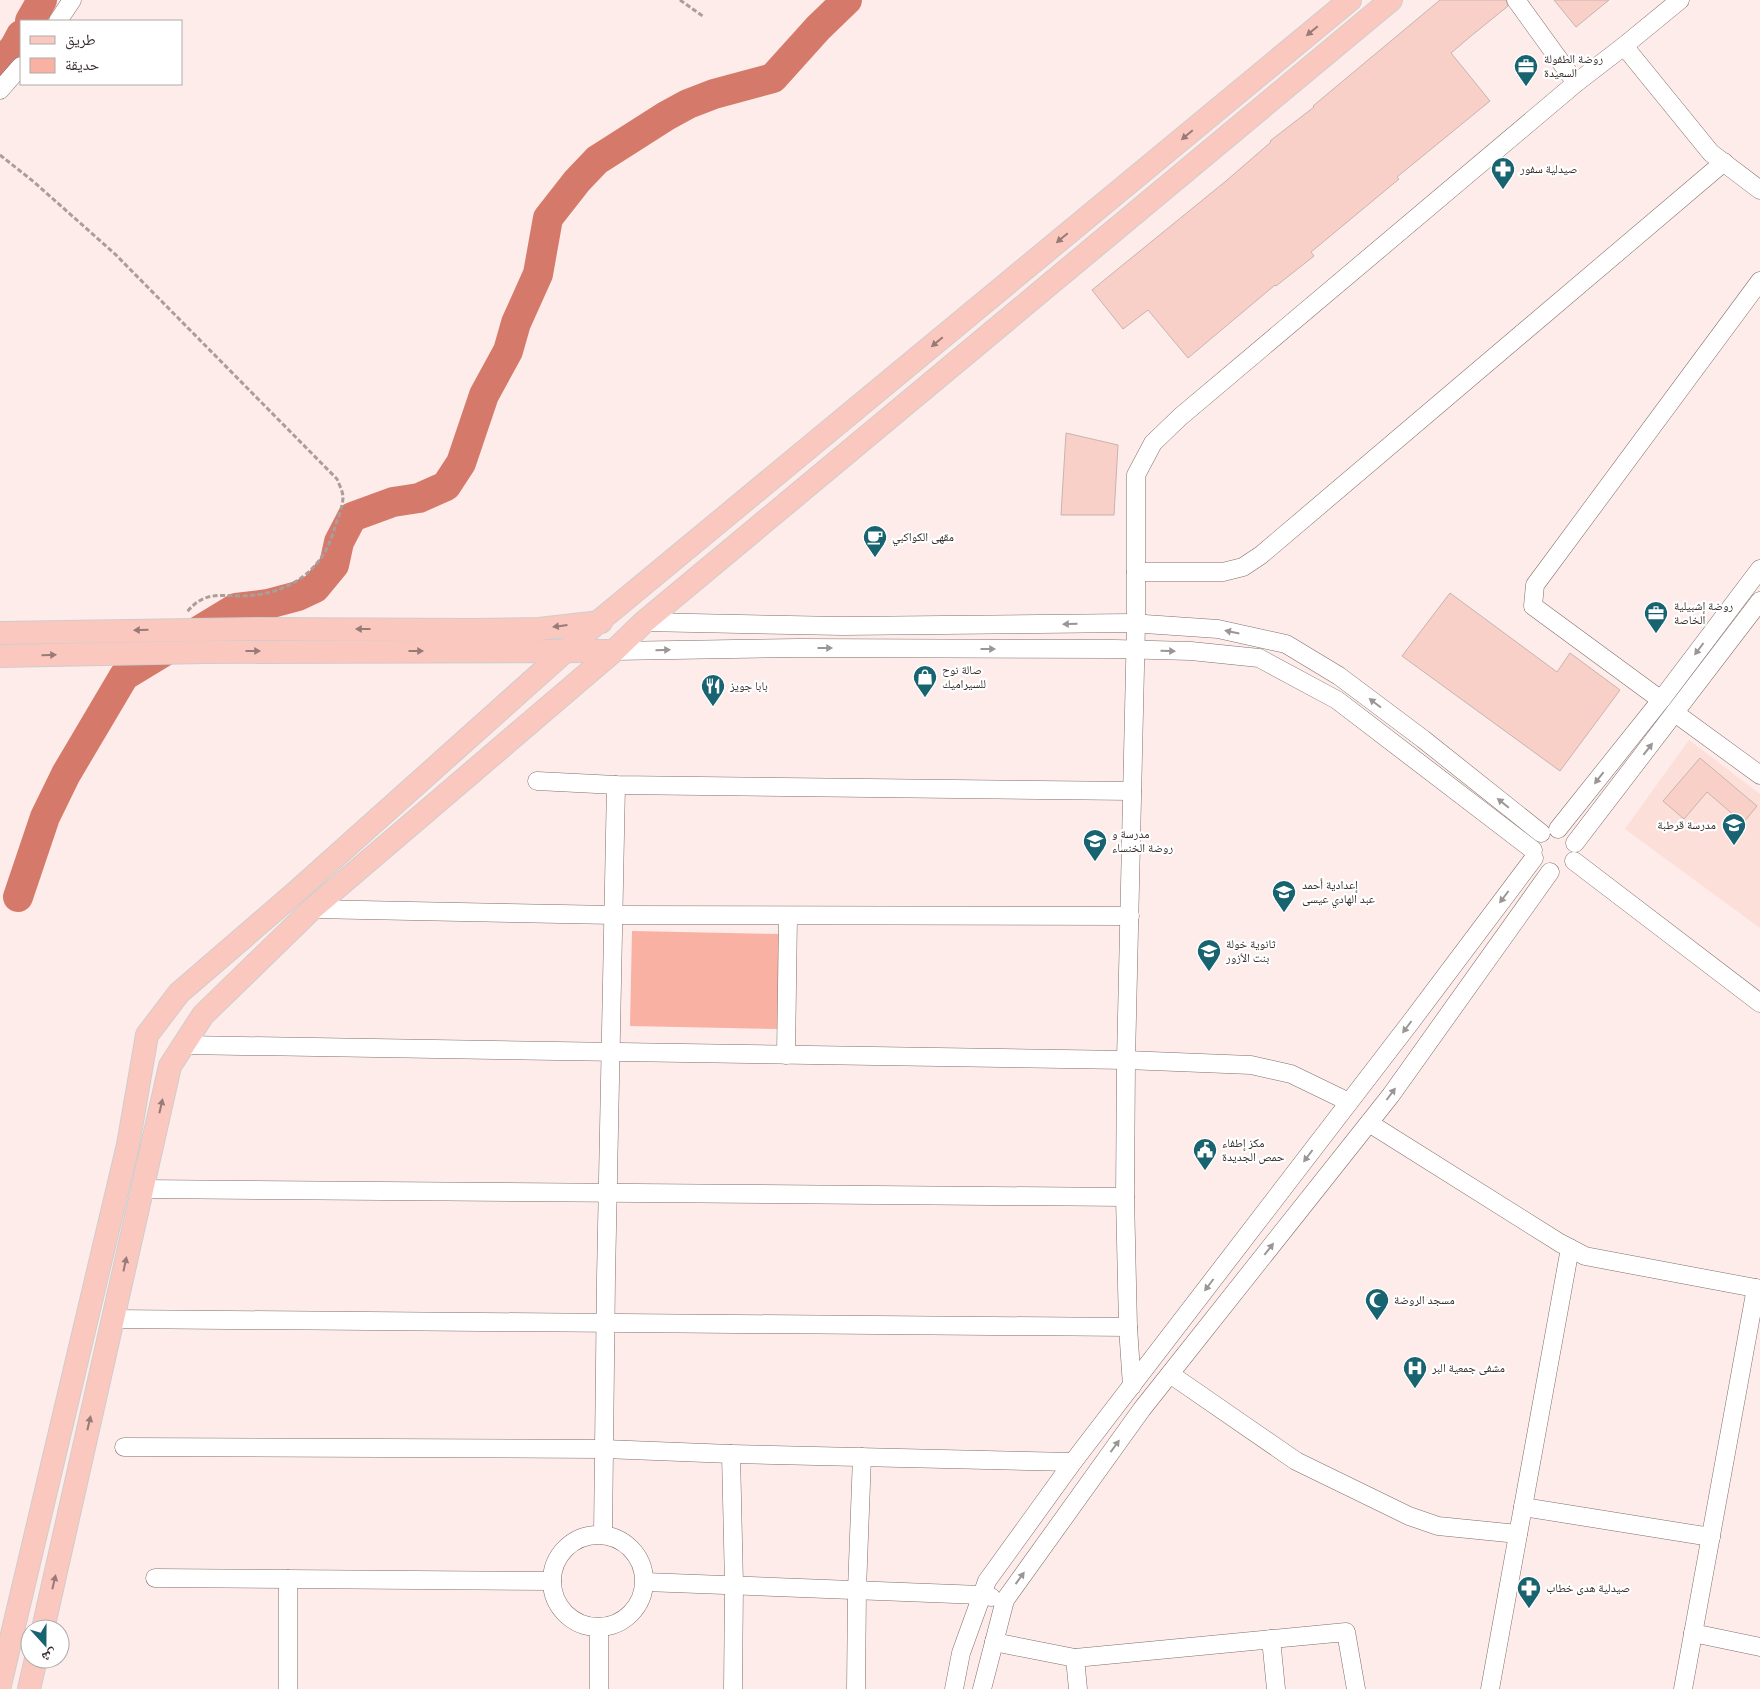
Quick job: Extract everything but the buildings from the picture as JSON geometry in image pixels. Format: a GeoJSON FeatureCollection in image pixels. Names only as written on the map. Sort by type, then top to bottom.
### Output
{"type":"FeatureCollection","features":[{"type":"Feature","properties":{"kind":"main road"},"geometry":{"type":"LineString","coordinates":[[0,1685],[128,1145],[147,1036],[179,993],[296,892],[598,622],[1350,0]]}},
{"type":"Feature","properties":{"kind":"main road"},"geometry":{"type":"LineString","coordinates":[[45,1619],[170,1066],[203,1015],[312,909],[614,651],[644,622],[1391,0]]}},
{"type":"Feature","properties":{"kind":"main road"},"geometry":{"type":"LineString","coordinates":[[0,633],[181,629],[530,629],[598,622],[644,622]]}},
{"type":"Feature","properties":{"kind":"main road"},"geometry":{"type":"LineString","coordinates":[[0,656],[204,652],[614,651]]}},
{"type":"Feature","properties":{"kind":"main road"},"geometry":{"type":"LineString","coordinates":[[29,1689],[34,1669]]}},
{"type":"Feature","properties":{"kind":"street"},"geometry":{"type":"LineString","coordinates":[[59,20],[72,0]]}},
{"type":"Feature","properties":{"kind":"street"},"geometry":{"type":"LineString","coordinates":[[1516,0],[1576,83]]}},
{"type":"Feature","properties":{"kind":"street"},"geometry":{"type":"LineString","coordinates":[[1132,1386],[1128,1327],[1125,1197],[1126,1060],[1136,650],[1136,475],[1153,443],[1187,411],[1576,83],[1680,0]]}},
{"type":"Feature","properties":{"kind":"street"},"geometry":{"type":"LineString","coordinates":[[1624,46],[1711,153],[1760,190]]}},
{"type":"Feature","properties":{"kind":"street"},"geometry":{"type":"LineString","coordinates":[[0,90],[20,67]]}},
{"type":"Feature","properties":{"kind":"street"},"geometry":{"type":"LineString","coordinates":[[1136,572],[1223,572],[1242,566],[1261,556],[1724,162]]}},
{"type":"Feature","properties":{"kind":"street"},"geometry":{"type":"LineString","coordinates":[[1661,700],[1533,606],[1534,585],[1760,281]]}},
{"type":"Feature","properties":{"kind":"street"},"geometry":{"type":"LineString","coordinates":[[954,1689],[961,1653],[987,1581],[1073,1462],[1349,1102],[1533,854],[1536,839],[1550,831],[1661,700],[1760,569]]}},
{"type":"Feature","properties":{"kind":"street"},"geometry":{"type":"LineString","coordinates":[[1575,843],[1760,601]]}},
{"type":"Feature","properties":{"kind":"street"},"geometry":{"type":"LineString","coordinates":[[614,651],[798,648],[1136,650],[1190,651],[1259,658],[1337,700],[1533,854],[1543,869],[1550,872],[1563,871],[1574,861],[1576,850],[1571,836],[1565,832],[1550,831],[1422,739],[1339,676],[1286,644],[1218,629],[1136,624],[842,626],[644,622]]}},
{"type":"Feature","properties":{"kind":"street"},"geometry":{"type":"LineString","coordinates":[[1675,714],[1760,775]]}},
{"type":"Feature","properties":{"kind":"street"},"geometry":{"type":"LineString","coordinates":[[537,781],[616,785],[1132,791]]}},
{"type":"Feature","properties":{"kind":"street"},"geometry":{"type":"LineString","coordinates":[[603,1535],[605,1324],[616,785]]}},
{"type":"Feature","properties":{"kind":"street"},"geometry":{"type":"LineString","coordinates":[[1574,861],[1760,1003]]}},
{"type":"Feature","properties":{"kind":"street"},"geometry":{"type":"LineString","coordinates":[[982,1689],[1005,1600],[1131,1424],[1391,1095],[1550,872]]}},
{"type":"Feature","properties":{"kind":"street"},"geometry":{"type":"LineString","coordinates":[[312,909],[614,915],[1130,916]]}},
{"type":"Feature","properties":{"kind":"street"},"geometry":{"type":"LineString","coordinates":[[786,1055],[788,916]]}},
{"type":"Feature","properties":{"kind":"street"},"geometry":{"type":"LineString","coordinates":[[184,1045],[1126,1060],[1251,1065],[1291,1074],[1349,1102]]}},
{"type":"Feature","properties":{"kind":"street"},"geometry":{"type":"LineString","coordinates":[[1369,1123],[1585,1256],[1758,1289],[1683,1689]]}},
{"type":"Feature","properties":{"kind":"street"},"geometry":{"type":"LineString","coordinates":[[142,1189],[1125,1197]]}},
{"type":"Feature","properties":{"kind":"street"},"geometry":{"type":"LineString","coordinates":[[1490,1689],[1570,1248]]}},
{"type":"Feature","properties":{"kind":"street"},"geometry":{"type":"LineString","coordinates":[[113,1319],[1128,1327]]}},
{"type":"Feature","properties":{"kind":"street"},"geometry":{"type":"LineString","coordinates":[[1170,1374],[1296,1461],[1392,1508],[1438,1526],[1518,1534]]}},
{"type":"Feature","properties":{"kind":"street"},"geometry":{"type":"LineString","coordinates":[[124,1447],[604,1449],[1073,1462]]}},
{"type":"Feature","properties":{"kind":"street"},"geometry":{"type":"LineString","coordinates":[[731,1454],[734,1585],[733,1689]]}},
{"type":"Feature","properties":{"kind":"street"},"geometry":{"type":"LineString","coordinates":[[856,1689],[857,1590],[862,1457]]}},
{"type":"Feature","properties":{"kind":"street"},"geometry":{"type":"LineString","coordinates":[[1523,1506],[1711,1537]]}},
{"type":"Feature","properties":{"kind":"street"},"geometry":{"type":"LineString","coordinates":[[603,1535],[622,1541],[634,1552],[642,1566],[645,1582],[639,1604],[629,1616],[615,1625],[599,1628],[580,1624],[567,1616],[557,1603],[552,1588],[552,1581],[553,1572],[561,1554],[572,1543],[587,1536],[603,1535]]}},
{"type":"Feature","properties":{"kind":"street"},"geometry":{"type":"LineString","coordinates":[[155,1578],[552,1581]]}},
{"type":"Feature","properties":{"kind":"street"},"geometry":{"type":"LineString","coordinates":[[288,1579],[288,1689]]}},
{"type":"Feature","properties":{"kind":"street"},"geometry":{"type":"LineString","coordinates":[[645,1582],[981,1596],[1005,1600]]}},
{"type":"Feature","properties":{"kind":"street"},"geometry":{"type":"LineString","coordinates":[[598,1689],[599,1628]]}},
{"type":"Feature","properties":{"kind":"street"},"geometry":{"type":"LineString","coordinates":[[994,1642],[1075,1658],[1346,1632],[1356,1689]]}},
{"type":"Feature","properties":{"kind":"street"},"geometry":{"type":"LineString","coordinates":[[1693,1633],[1760,1647]]}},
{"type":"Feature","properties":{"kind":"street"},"geometry":{"type":"LineString","coordinates":[[1271,1639],[1276,1689]]}},
{"type":"Feature","properties":{"kind":"street"},"geometry":{"type":"LineString","coordinates":[[1075,1658],[1078,1689]]}},
{"type":"Feature","properties":{"kind":"path"},"geometry":{"type":"LineString","coordinates":[[680,0],[704,18]]}},
{"type":"Feature","properties":{"kind":"path"},"geometry":{"type":"LineString","coordinates":[[0,155],[34,182],[115,254],[337,479],[343,496],[331,540],[311,572],[297,582],[270,592],[244,596],[214,594],[193,604],[181,629]]}},
{"type":"Feature","properties":{"kind":"shaded area"},"geometry":{"type":"Polygon","coordinates":[[[1689,740],[1760,794],[1760,928],[1625,829],[1689,740]]]}},
{"type":"Feature","properties":{"kind":"green space"},"geometry":{"type":"Polygon","coordinates":[[[632,931],[780,934],[778,1029],[630,1026],[632,931]]]}},
{"type":"Feature","properties":{"kind":"waterway"},"geometry":{"type":"LineString","coordinates":[[31,20],[42,0]]}},
{"type":"Feature","properties":{"kind":"waterway"},"geometry":{"type":"LineString","coordinates":[[18,897],[45,817],[66,774],[124,676],[236,608],[268,604],[298,596],[315,588],[334,565],[339,542],[352,517],[393,502],[419,498],[446,486],[461,463],[484,395],[508,351],[516,323],[538,274],[548,218],[577,181],[597,160],[688,104],[714,94],[773,78],[818,28],[847,0]]}},
{"type":"Feature","properties":{"kind":"waterway"},"geometry":{"type":"LineString","coordinates":[[0,63],[14,48],[20,37]]}},
{"type":"Feature","properties":{"kind":"place","name":"روضة الطفولة السعيدة"},"geometry":{"type":"Point","coordinates":[1526,87]}},
{"type":"Feature","properties":{"kind":"place","name":"صيدلية سفور"},"geometry":{"type":"Point","coordinates":[1503,190]}},
{"type":"Feature","properties":{"kind":"place","name":"مقهى الكواكبي"},"geometry":{"type":"Point","coordinates":[875,558]}},
{"type":"Feature","properties":{"kind":"place","name":"روضة إشبيلية الخاصة"},"geometry":{"type":"Point","coordinates":[1656,634]}},
{"type":"Feature","properties":{"kind":"place","name":"صالة نوح للسيراميك"},"geometry":{"type":"Point","coordinates":[925,698]}},
{"type":"Feature","properties":{"kind":"place","name":"بابا جويز"},"geometry":{"type":"Point","coordinates":[713,707]}},
{"type":"Feature","properties":{"kind":"place","name":"مدرسة قرطبة"},"geometry":{"type":"Point","coordinates":[1734,846]}},
{"type":"Feature","properties":{"kind":"place","name":"مدرسة و روضة الخنساء"},"geometry":{"type":"Point","coordinates":[1095,862]}},
{"type":"Feature","properties":{"kind":"place","name":"إعدادية أحمد عبد الهادي عيسى"},"geometry":{"type":"Point","coordinates":[1284,913]}},
{"type":"Feature","properties":{"kind":"place","name":"ثانوية خولة بنت الأزور"},"geometry":{"type":"Point","coordinates":[1209,972]}},
{"type":"Feature","properties":{"kind":"place","name":"مكز إطفاء حمص الجديدة"},"geometry":{"type":"Point","coordinates":[1205,1171]}},
{"type":"Feature","properties":{"kind":"place","name":"مسجد الروضة"},"geometry":{"type":"Point","coordinates":[1377,1321]}},
{"type":"Feature","properties":{"kind":"place","name":"مشفى جمعية البر"},"geometry":{"type":"Point","coordinates":[1415,1389]}},
{"type":"Feature","properties":{"kind":"place","name":"صيدلية هدى خطاب"},"geometry":{"type":"Point","coordinates":[1529,1609]}}]}
